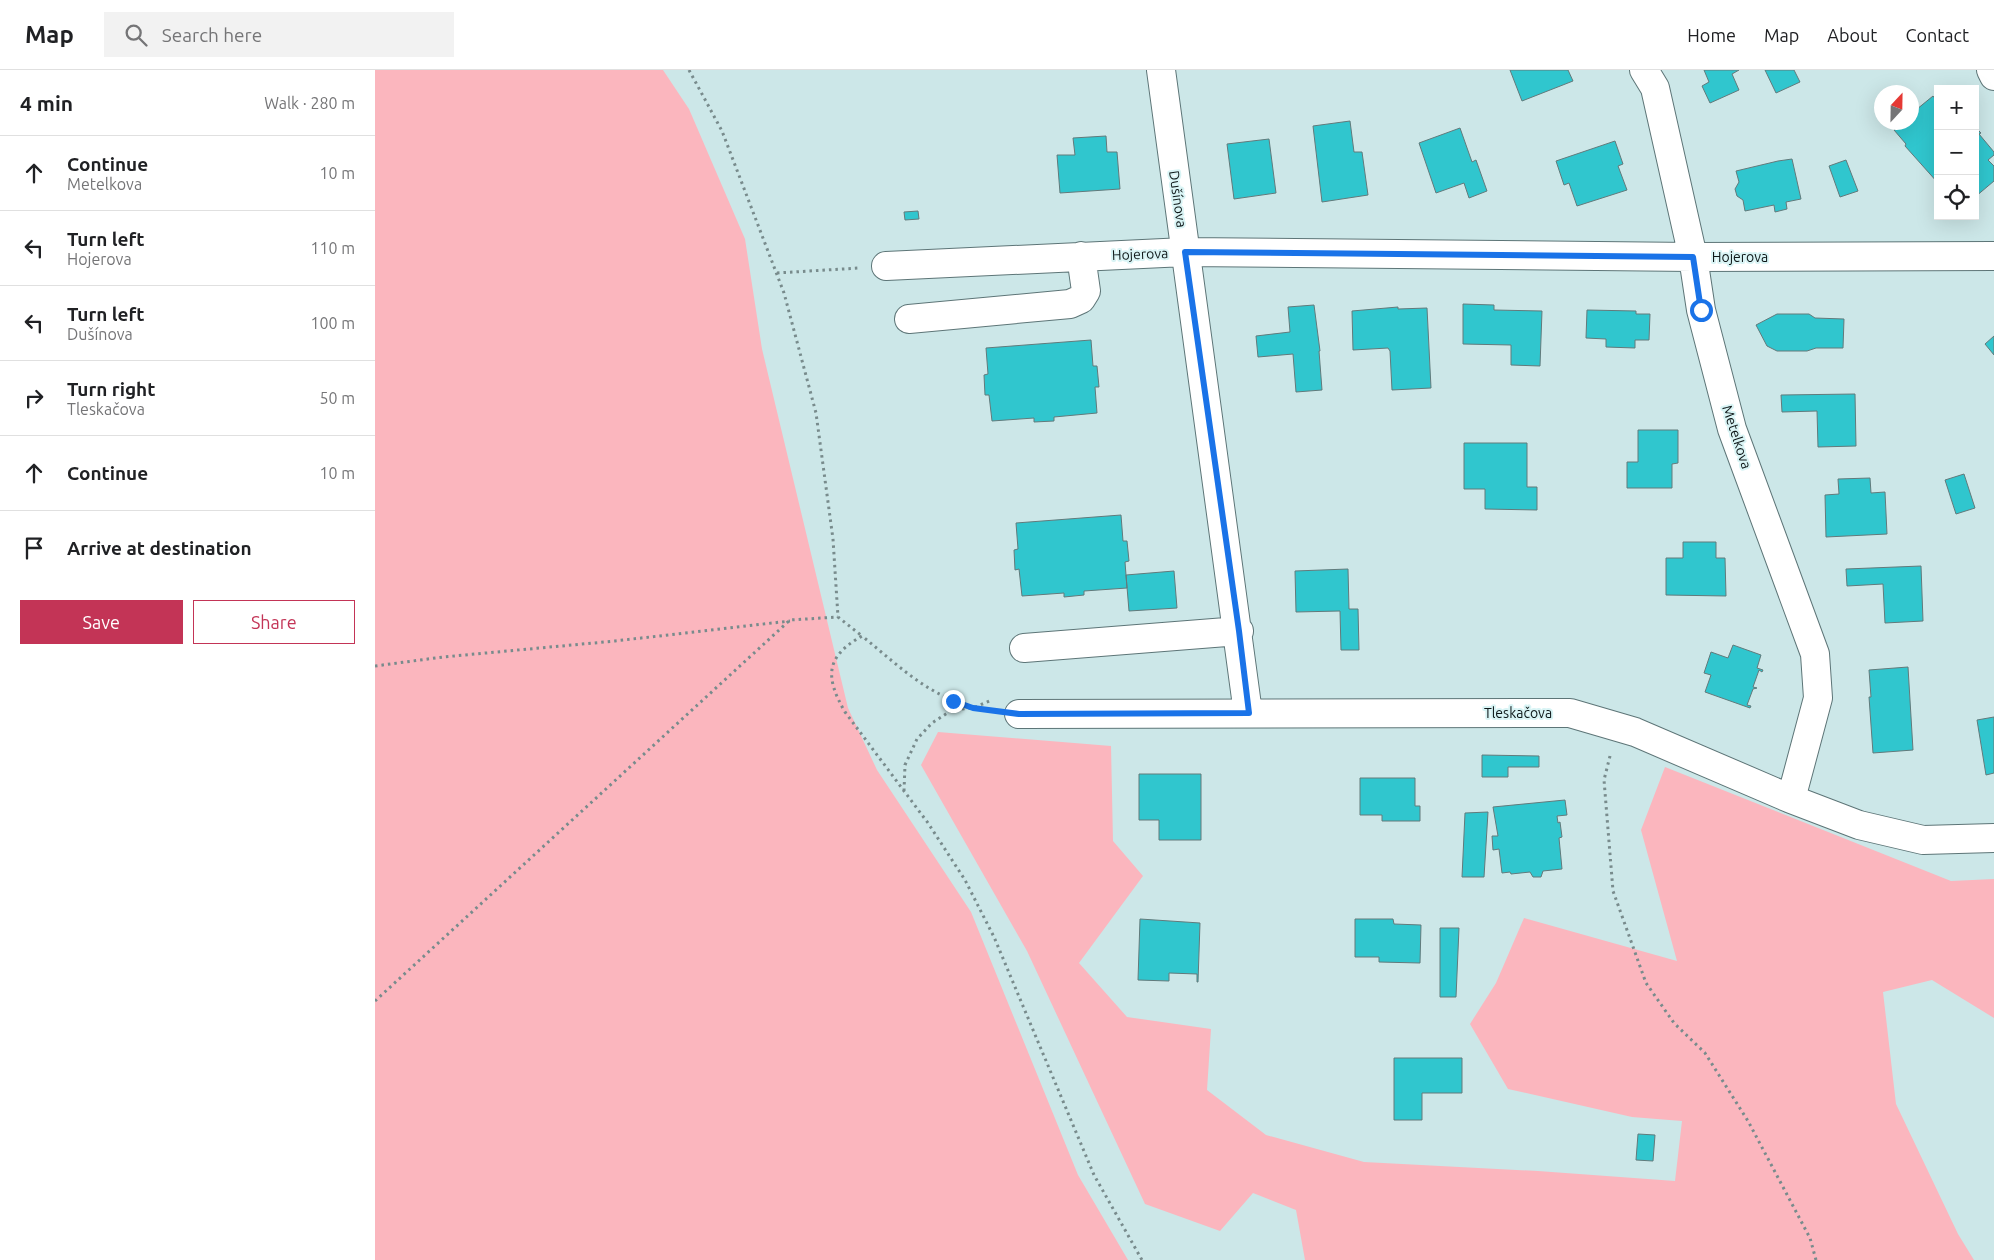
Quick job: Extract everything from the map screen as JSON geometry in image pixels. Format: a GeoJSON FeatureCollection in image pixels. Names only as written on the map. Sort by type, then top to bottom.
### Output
{"type":"FeatureCollection","features":[{"type":"Feature","properties":{"kind":"street","name":"Dušínova"},"geometry":{"type":"LineString","coordinates":[[1161,70],[1249,713]]}},
{"type":"Feature","properties":{"kind":"street","name":"Metelkova"},"geometry":{"type":"LineString","coordinates":[[1644,70],[1655,88],[1693,257],[1701,310],[1732,429],[1815,654],[1818,698],[1791,799]]}},
{"type":"Feature","properties":{"kind":"street"},"geometry":{"type":"LineString","coordinates":[[1991,70],[1994,76]]}},
{"type":"Feature","properties":{"kind":"street","name":"Hojerova"},"geometry":{"type":"LineString","coordinates":[[886,266],[1185,252],[1693,257],[1994,256]]}},
{"type":"Feature","properties":{"kind":"street"},"geometry":{"type":"LineString","coordinates":[[909,319],[1070,304],[1081,299],[1086,291],[1081,256]]}},
{"type":"Feature","properties":{"kind":"street"},"geometry":{"type":"LineString","coordinates":[[1024,648],[1239,631]]}},
{"type":"Feature","properties":{"kind":"street","name":"Tleskačova"},"geometry":{"type":"LineString","coordinates":[[1019,714],[1570,713],[1635,732],[1791,799],[1859,825],[1923,840],[1994,838]]}},
{"type":"Feature","properties":{"kind":"path"},"geometry":{"type":"LineString","coordinates":[[689,70],[722,131],[784,293],[816,413],[833,539],[838,618]]}},
{"type":"Feature","properties":{"kind":"path"},"geometry":{"type":"LineString","coordinates":[[777,273],[886,266]]}},
{"type":"Feature","properties":{"kind":"path"},"geometry":{"type":"LineString","coordinates":[[375,666],[790,620],[838,618],[934,692],[973,708]]}},
{"type":"Feature","properties":{"kind":"path"},"geometry":{"type":"LineString","coordinates":[[375,1001],[790,620]]}},
{"type":"Feature","properties":{"kind":"path"},"geometry":{"type":"LineString","coordinates":[[862,636],[843,649],[834,660],[831,675],[835,694],[845,712],[928,823],[965,880],[994,937],[1094,1175],[1142,1260]]}},
{"type":"Feature","properties":{"kind":"path"},"geometry":{"type":"LineString","coordinates":[[904,791],[905,765],[917,739],[932,723],[952,710],[973,708],[1019,714]]}},
{"type":"Feature","properties":{"kind":"path"},"geometry":{"type":"LineString","coordinates":[[1635,732],[1611,752],[1604,780],[1613,891],[1646,983],[1674,1023],[1705,1053],[1748,1120],[1810,1238],[1816,1260]]}},
{"type":"Feature","properties":{"kind":"shaded area"},"geometry":{"type":"Polygon","coordinates":[[[375,70],[663,70],[689,109],[745,239],[762,349],[848,708],[877,770],[971,912],[1078,1175],[1128,1260],[375,1260],[375,70]]]}},
{"type":"Feature","properties":{"kind":"shaded area"},"geometry":{"type":"Polygon","coordinates":[[[938,732],[1111,746],[1113,841],[1143,876],[1079,963],[1127,1017],[1211,1029],[1207,1090],[1266,1135],[1364,1162],[1538,1171],[1675,1181],[1682,1121],[1632,1117],[1508,1089],[1470,1024],[1496,983],[1524,918],[1677,961],[1641,830],[1665,767],[1951,881],[1994,879],[1994,1018],[1932,980],[1883,992],[1896,1104],[1958,1234],[1974,1260],[1305,1260],[1296,1210],[1253,1193],[1220,1231],[1145,1204],[1027,951],[921,765],[938,732]]]}},
{"type":"Feature","properties":{"kind":"building"},"geometry":{"type":"Polygon","coordinates":[[[1510,70],[1568,70],[1573,81],[1522,101],[1510,70]]]}},
{"type":"Feature","properties":{"kind":"building"},"geometry":{"type":"Polygon","coordinates":[[[1704,70],[1739,70],[1732,74],[1739,90],[1710,103],[1702,86],[1709,82],[1704,70]]]}},
{"type":"Feature","properties":{"kind":"building"},"geometry":{"type":"Polygon","coordinates":[[[1765,70],[1794,70],[1800,82],[1776,93],[1765,70]]]}},
{"type":"Feature","properties":{"kind":"building"},"geometry":{"type":"Polygon","coordinates":[[[1933,96],[1934,97],[1934,179],[1905,146],[1906,144],[1894,130],[1919,130],[1919,107],[1933,96]]]}},
{"type":"Feature","properties":{"kind":"building"},"geometry":{"type":"Polygon","coordinates":[[[1350,121],[1354,152],[1362,152],[1368,195],[1322,202],[1313,126],[1350,121]]]}},
{"type":"Feature","properties":{"kind":"building"},"geometry":{"type":"Polygon","coordinates":[[[1460,128],[1472,162],[1476,160],[1487,191],[1469,198],[1464,183],[1436,193],[1419,143],[1460,128]]]}},
{"type":"Feature","properties":{"kind":"building"},"geometry":{"type":"Polygon","coordinates":[[[1979,134],[1994,152],[1994,155],[1988,160],[1994,166],[1994,181],[1979,194],[1979,134]]]}},
{"type":"Feature","properties":{"kind":"building"},"geometry":{"type":"Polygon","coordinates":[[[1106,136],[1107,152],[1117,152],[1120,189],[1060,193],[1057,155],[1075,155],[1073,138],[1106,136]]]}},
{"type":"Feature","properties":{"kind":"building"},"geometry":{"type":"Polygon","coordinates":[[[1269,139],[1276,193],[1234,199],[1227,144],[1269,139]]]}},
{"type":"Feature","properties":{"kind":"building"},"geometry":{"type":"Polygon","coordinates":[[[1615,141],[1623,164],[1618,166],[1627,190],[1577,206],[1569,183],[1564,185],[1556,161],[1615,141]]]}},
{"type":"Feature","properties":{"kind":"building"},"geometry":{"type":"Polygon","coordinates":[[[1792,159],[1801,199],[1786,202],[1787,209],[1775,212],[1774,205],[1745,211],[1743,200],[1737,196],[1735,189],[1739,182],[1736,171],[1792,159]]]}},
{"type":"Feature","properties":{"kind":"building"},"geometry":{"type":"Polygon","coordinates":[[[1846,160],[1858,191],[1840,197],[1829,166],[1846,160]]]}},
{"type":"Feature","properties":{"kind":"building"},"geometry":{"type":"Polygon","coordinates":[[[918,211],[919,219],[905,220],[904,212],[918,211]]]}},
{"type":"Feature","properties":{"kind":"building"},"geometry":{"type":"Polygon","coordinates":[[[1463,304],[1494,305],[1494,310],[1542,311],[1540,366],[1511,365],[1511,345],[1463,344],[1463,304]]]}},
{"type":"Feature","properties":{"kind":"building"},"geometry":{"type":"Polygon","coordinates":[[[1314,305],[1320,351],[1322,390],[1296,392],[1293,354],[1258,357],[1256,336],[1290,332],[1288,307],[1314,305]]]}},
{"type":"Feature","properties":{"kind":"building"},"geometry":{"type":"Polygon","coordinates":[[[1398,307],[1398,309],[1427,308],[1431,388],[1392,390],[1390,351],[1388,348],[1353,350],[1352,311],[1398,307]]]}},
{"type":"Feature","properties":{"kind":"building"},"geometry":{"type":"Polygon","coordinates":[[[1587,310],[1636,311],[1636,314],[1650,314],[1649,340],[1635,340],[1635,348],[1606,347],[1606,339],[1586,338],[1587,310]]]}},
{"type":"Feature","properties":{"kind":"building"},"geometry":{"type":"Polygon","coordinates":[[[1777,314],[1809,314],[1815,318],[1844,319],[1843,348],[1777,351],[1767,346],[1756,325],[1777,314]]]}},
{"type":"Feature","properties":{"kind":"building"},"geometry":{"type":"Polygon","coordinates":[[[1994,336],[1994,355],[1985,344],[1994,336]]]}},
{"type":"Feature","properties":{"kind":"building"},"geometry":{"type":"Polygon","coordinates":[[[1091,340],[1093,366],[1097,366],[1099,387],[1095,387],[1097,413],[1054,417],[1054,421],[1034,422],[1034,418],[992,421],[989,395],[985,395],[984,375],[988,374],[986,348],[1091,340]]]}},
{"type":"Feature","properties":{"kind":"building"},"geometry":{"type":"Polygon","coordinates":[[[1855,394],[1856,446],[1818,447],[1817,411],[1782,412],[1781,395],[1855,394]]]}},
{"type":"Feature","properties":{"kind":"building"},"geometry":{"type":"Polygon","coordinates":[[[1638,430],[1678,430],[1678,463],[1672,464],[1672,488],[1627,488],[1627,462],[1638,462],[1638,430]]]}},
{"type":"Feature","properties":{"kind":"building"},"geometry":{"type":"Polygon","coordinates":[[[1464,443],[1527,443],[1527,487],[1537,487],[1537,510],[1485,509],[1485,489],[1464,489],[1464,443]]]}},
{"type":"Feature","properties":{"kind":"building"},"geometry":{"type":"Polygon","coordinates":[[[1964,474],[1975,508],[1956,514],[1945,480],[1964,474]]]}},
{"type":"Feature","properties":{"kind":"building"},"geometry":{"type":"Polygon","coordinates":[[[1870,478],[1871,493],[1885,492],[1887,534],[1826,537],[1825,495],[1839,494],[1838,479],[1870,478]]]}},
{"type":"Feature","properties":{"kind":"building"},"geometry":{"type":"Polygon","coordinates":[[[1121,515],[1123,541],[1127,541],[1129,561],[1125,562],[1127,588],[1084,591],[1084,595],[1064,597],[1064,593],[1022,596],[1019,569],[1015,570],[1014,550],[1018,549],[1016,523],[1121,515]]]}},
{"type":"Feature","properties":{"kind":"building"},"geometry":{"type":"Polygon","coordinates":[[[1683,542],[1716,542],[1716,558],[1725,558],[1726,596],[1666,595],[1666,558],[1683,558],[1683,542]]]}},
{"type":"Feature","properties":{"kind":"building"},"geometry":{"type":"Polygon","coordinates":[[[1921,566],[1923,621],[1885,623],[1883,584],[1847,586],[1846,569],[1921,566]]]}},
{"type":"Feature","properties":{"kind":"building"},"geometry":{"type":"Polygon","coordinates":[[[1348,569],[1349,609],[1358,609],[1359,650],[1341,650],[1340,611],[1296,612],[1295,571],[1348,569]]]}},
{"type":"Feature","properties":{"kind":"building"},"geometry":{"type":"Polygon","coordinates":[[[1174,571],[1177,608],[1129,611],[1126,575],[1174,571]]]}},
{"type":"Feature","properties":{"kind":"building"},"geometry":{"type":"Polygon","coordinates":[[[1733,645],[1761,655],[1757,668],[1763,670],[1762,672],[1759,670],[1753,687],[1757,688],[1753,689],[1747,705],[1751,706],[1750,708],[1705,692],[1711,675],[1704,673],[1711,652],[1728,658],[1733,645]]]}},
{"type":"Feature","properties":{"kind":"building"},"geometry":{"type":"Polygon","coordinates":[[[1908,667],[1913,750],[1873,753],[1869,670],[1908,667]]]}},
{"type":"Feature","properties":{"kind":"building"},"geometry":{"type":"Polygon","coordinates":[[[1994,717],[1994,773],[1986,775],[1977,720],[1994,717]]]}},
{"type":"Feature","properties":{"kind":"building"},"geometry":{"type":"Polygon","coordinates":[[[1482,755],[1539,756],[1539,767],[1508,767],[1508,777],[1482,777],[1482,755]]]}},
{"type":"Feature","properties":{"kind":"building"},"geometry":{"type":"Polygon","coordinates":[[[1139,774],[1201,774],[1201,840],[1159,840],[1159,820],[1139,820],[1139,774]]]}},
{"type":"Feature","properties":{"kind":"building"},"geometry":{"type":"Polygon","coordinates":[[[1360,778],[1415,778],[1415,806],[1420,806],[1420,821],[1382,821],[1382,815],[1360,815],[1360,778]]]}},
{"type":"Feature","properties":{"kind":"building"},"geometry":{"type":"Polygon","coordinates":[[[1565,800],[1567,815],[1557,816],[1558,823],[1560,822],[1562,837],[1559,838],[1562,869],[1543,871],[1541,877],[1533,877],[1530,872],[1502,873],[1499,849],[1493,850],[1492,836],[1498,836],[1493,807],[1565,800]]]}},
{"type":"Feature","properties":{"kind":"building"},"geometry":{"type":"Polygon","coordinates":[[[1488,812],[1484,877],[1462,877],[1465,813],[1488,812]]]}},
{"type":"Feature","properties":{"kind":"building"},"geometry":{"type":"Polygon","coordinates":[[[1140,919],[1200,923],[1198,982],[1197,974],[1169,973],[1169,981],[1138,980],[1140,919]]]}},
{"type":"Feature","properties":{"kind":"building"},"geometry":{"type":"Polygon","coordinates":[[[1355,919],[1393,919],[1394,924],[1421,925],[1420,963],[1379,962],[1379,957],[1355,957],[1355,919]]]}},
{"type":"Feature","properties":{"kind":"building"},"geometry":{"type":"Polygon","coordinates":[[[1440,928],[1459,928],[1456,997],[1440,997],[1440,928]]]}},
{"type":"Feature","properties":{"kind":"building"},"geometry":{"type":"Polygon","coordinates":[[[1394,1058],[1462,1058],[1462,1093],[1422,1093],[1422,1120],[1394,1120],[1394,1058]]]}},
{"type":"Feature","properties":{"kind":"building"},"geometry":{"type":"Polygon","coordinates":[[[1638,1134],[1655,1135],[1653,1161],[1636,1160],[1638,1134]]]}},
{"type":"Feature","properties":{"kind":"route"},"geometry":{"type":"LineString","coordinates":[[953,701],[973,708],[1019,714],[1249,713],[1185,252],[1693,257],[1701,310]]}}]}
